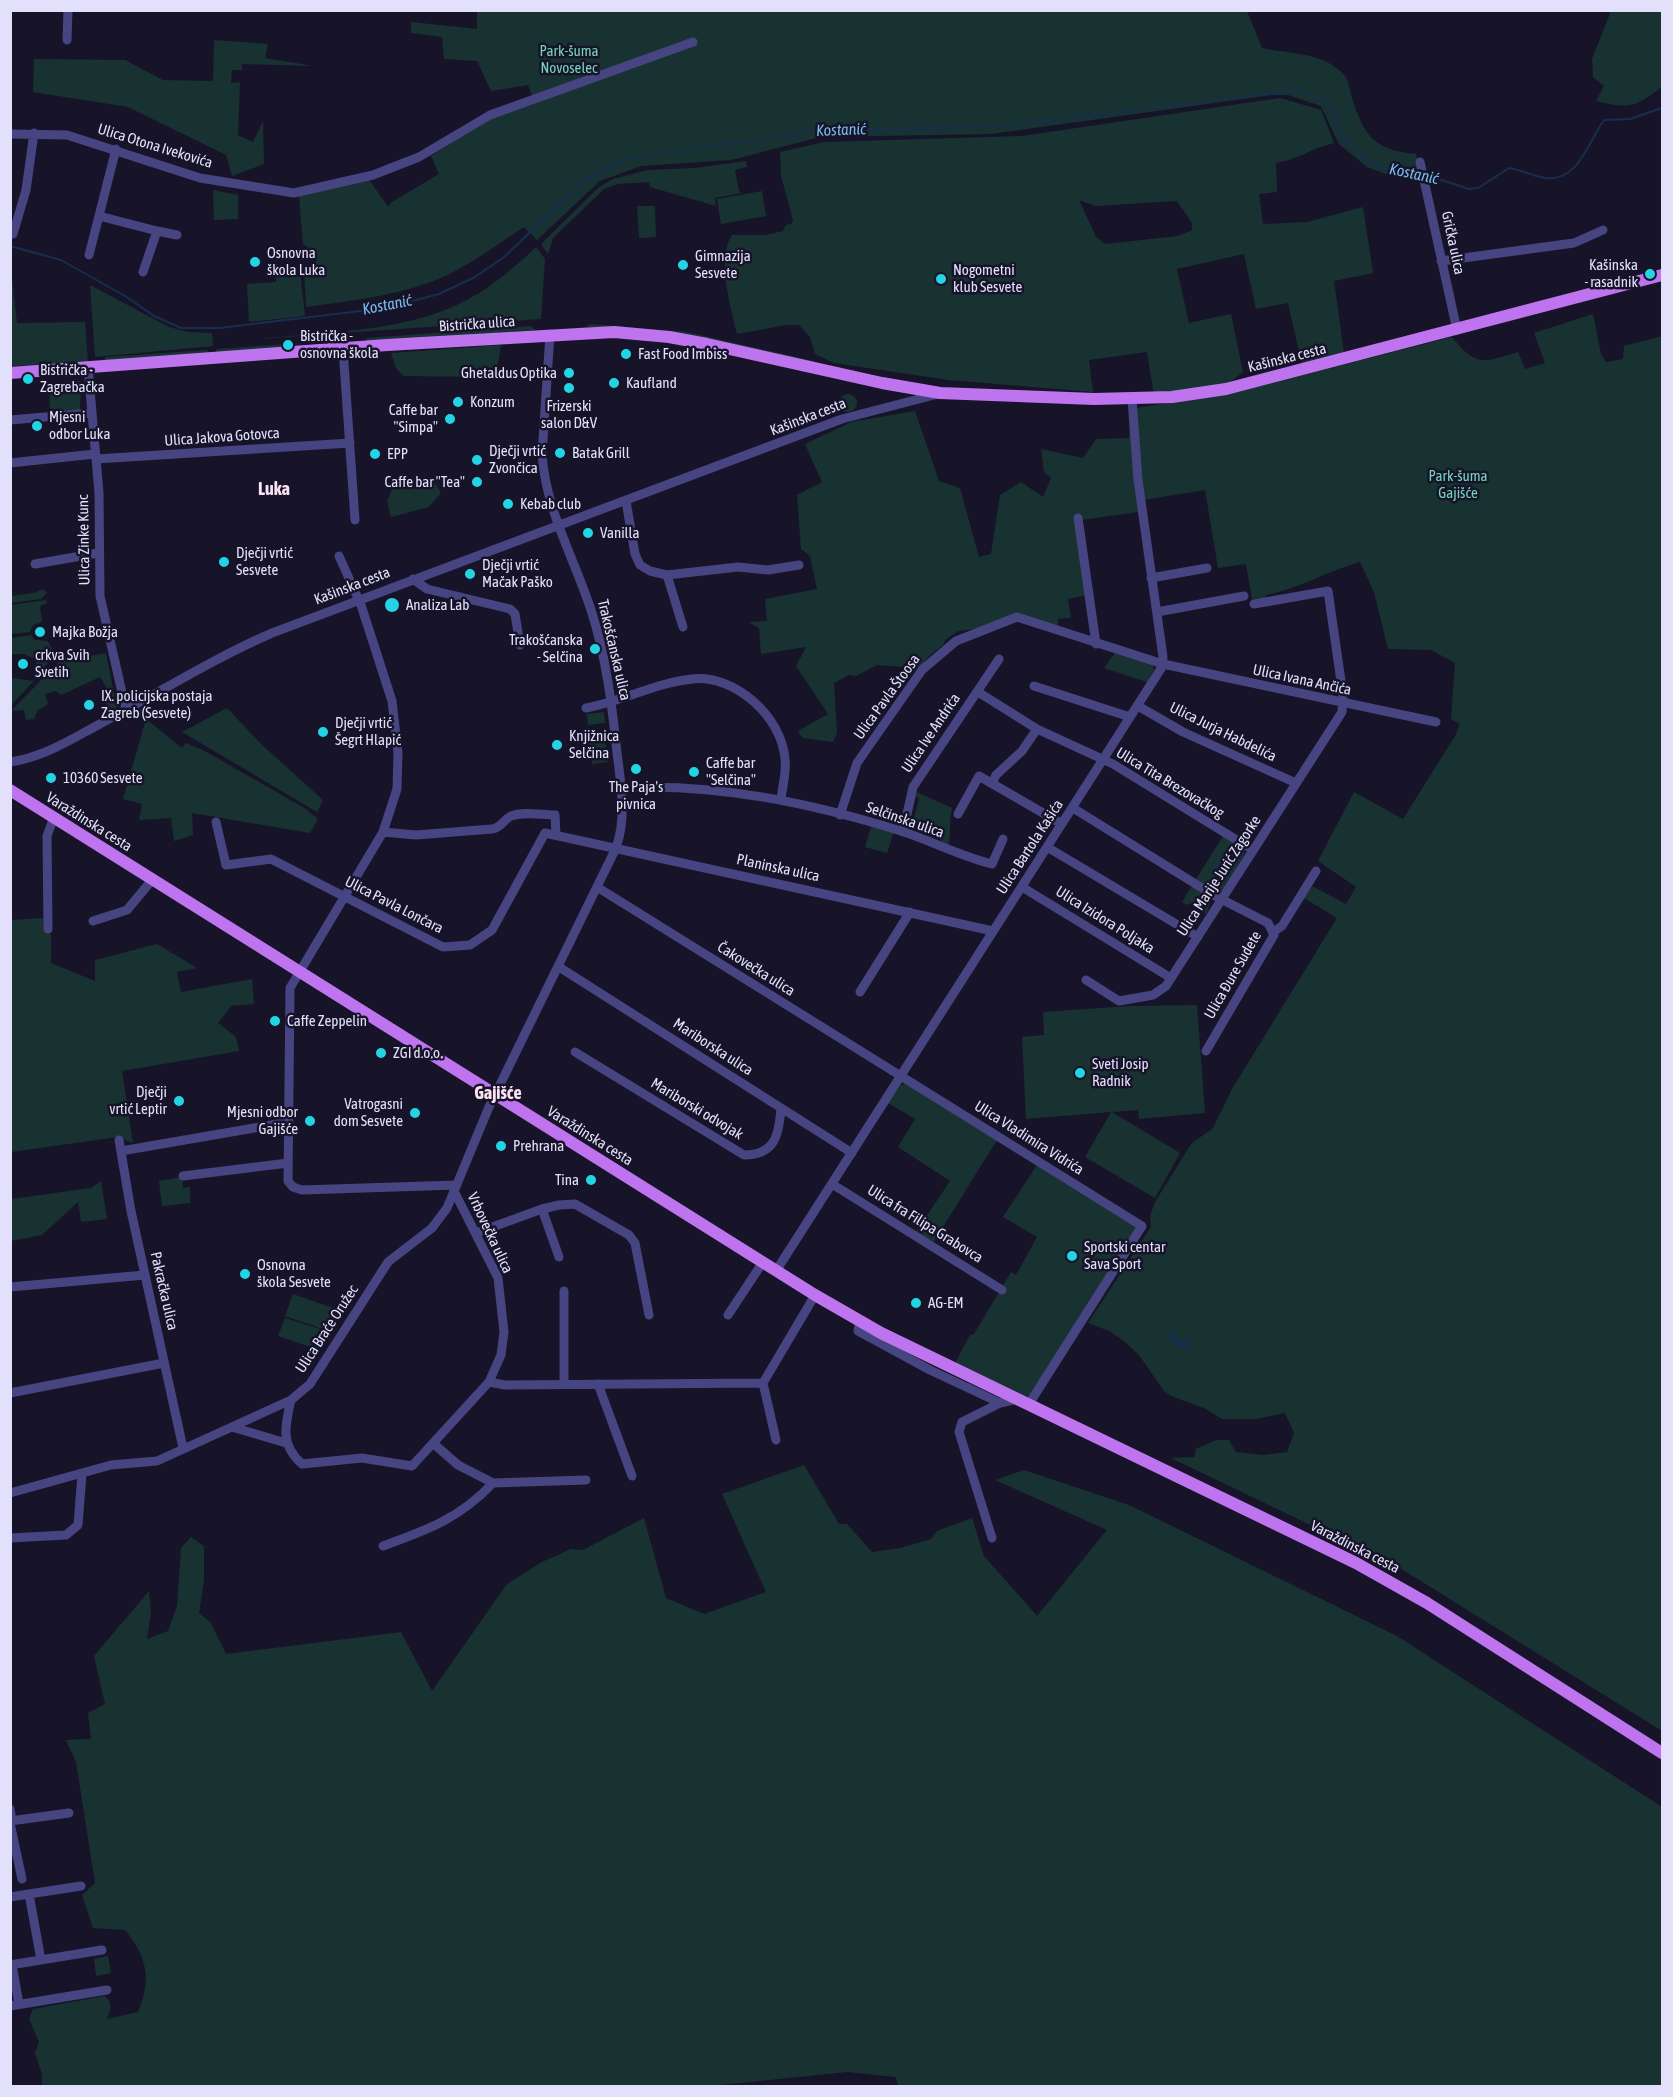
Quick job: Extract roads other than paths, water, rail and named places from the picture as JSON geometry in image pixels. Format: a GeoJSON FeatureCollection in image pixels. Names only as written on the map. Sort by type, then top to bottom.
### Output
{"type":"FeatureCollection","features":[{"type":"Feature","properties":{"kind":"main road","name":"Kašinska cesta"},"geometry":{"type":"LineString","coordinates":[[940,393],[1132,399],[1172,398],[1226,389],[1662,275]]}},
{"type":"Feature","properties":{"kind":"main road","name":"Bistrička ulica"},"geometry":{"type":"LineString","coordinates":[[10,373],[550,334],[614,332],[669,337],[882,383],[940,393]]}},
{"type":"Feature","properties":{"kind":"main road","name":"Varaždinska cesta"},"geometry":{"type":"LineString","coordinates":[[10,790],[815,1295],[860,1321],[1023,1402],[1356,1563],[1427,1603],[1662,1753]]}},
{"type":"Feature","properties":{"kind":"street"},"geometry":{"type":"LineString","coordinates":[[67,40],[68,10]]}},
{"type":"Feature","properties":{"kind":"street","name":"Ulica Otona Ivekovića"},"geometry":{"type":"LineString","coordinates":[[10,134],[67,135],[200,178],[294,193],[382,171],[419,157],[490,115],[693,42]]}},
{"type":"Feature","properties":{"kind":"street"},"geometry":{"type":"LineString","coordinates":[[13,234],[26,190],[34,133]]}},
{"type":"Feature","properties":{"kind":"street"},"geometry":{"type":"LineString","coordinates":[[89,255],[116,149]]}},
{"type":"Feature","properties":{"kind":"street","name":"Grička ulica"},"geometry":{"type":"LineString","coordinates":[[1420,164],[1457,330]]}},
{"type":"Feature","properties":{"kind":"street"},"geometry":{"type":"LineString","coordinates":[[99,216],[177,235]]}},
{"type":"Feature","properties":{"kind":"street"},"geometry":{"type":"LineString","coordinates":[[1441,261],[1574,243],[1603,230]]}},
{"type":"Feature","properties":{"kind":"street"},"geometry":{"type":"LineString","coordinates":[[143,272],[157,231]]}},
{"type":"Feature","properties":{"kind":"street","name":"Trakošćanska ulica"},"geometry":{"type":"LineString","coordinates":[[496,1094],[616,848],[622,820],[621,788],[611,703],[592,612],[558,525],[548,493],[542,454],[550,334]]}},
{"type":"Feature","properties":{"kind":"street"},"geometry":{"type":"LineString","coordinates":[[343,349],[355,520]]}},
{"type":"Feature","properties":{"kind":"street","name":"Ulica Zinke Kunc"},"geometry":{"type":"LineString","coordinates":[[88,367],[99,501],[100,596],[126,710]]}},
{"type":"Feature","properties":{"kind":"street","name":"Kašinska cesta"},"geometry":{"type":"LineString","coordinates":[[10,762],[34,759],[226,653],[359,600],[858,414],[940,393]]}},
{"type":"Feature","properties":{"kind":"street"},"geometry":{"type":"LineString","coordinates":[[1132,399],[1133,434],[1163,664]]}},
{"type":"Feature","properties":{"kind":"street"},"geometry":{"type":"LineString","coordinates":[[10,420],[92,413]]}},
{"type":"Feature","properties":{"kind":"street","name":"Ulica Jakova Gotovca"},"geometry":{"type":"LineString","coordinates":[[10,463],[350,443]]}},
{"type":"Feature","properties":{"kind":"street"},"geometry":{"type":"LineString","coordinates":[[626,501],[635,554],[640,565],[650,571],[667,575],[738,567],[760,570],[799,565]]}},
{"type":"Feature","properties":{"kind":"street"},"geometry":{"type":"LineString","coordinates":[[1078,518],[1096,644]]}},
{"type":"Feature","properties":{"kind":"street"},"geometry":{"type":"LineString","coordinates":[[35,564],[98,553]]}},
{"type":"Feature","properties":{"kind":"street"},"geometry":{"type":"LineString","coordinates":[[339,556],[359,600],[392,701],[398,753],[396,789],[383,832],[298,971],[288,995],[289,1183],[302,1190],[455,1188]]}},
{"type":"Feature","properties":{"kind":"street"},"geometry":{"type":"LineString","coordinates":[[1151,578],[1207,568]]}},
{"type":"Feature","properties":{"kind":"street"},"geometry":{"type":"LineString","coordinates":[[667,575],[683,627]]}},
{"type":"Feature","properties":{"kind":"street"},"geometry":{"type":"LineString","coordinates":[[413,579],[427,589],[510,609],[515,614],[520,645]]}},
{"type":"Feature","properties":{"kind":"street"},"geometry":{"type":"LineString","coordinates":[[1254,604],[1328,591],[1343,704]]}},
{"type":"Feature","properties":{"kind":"street"},"geometry":{"type":"LineString","coordinates":[[1157,612],[1244,596]]}},
{"type":"Feature","properties":{"kind":"street","name":"Ulica Pavla Štoosa"},"geometry":{"type":"LineString","coordinates":[[840,814],[857,763],[922,670],[956,641],[1017,617],[1163,664]]}},
{"type":"Feature","properties":{"kind":"street","name":"Ulica Ive Andrića"},"geometry":{"type":"LineString","coordinates":[[903,832],[913,787],[999,659]]}},
{"type":"Feature","properties":{"kind":"street","name":"Ulica Ivana Ančića"},"geometry":{"type":"LineString","coordinates":[[1163,664],[1436,722]]}},
{"type":"Feature","properties":{"kind":"street","name":"Ulica Bartola Kašića"},"geometry":{"type":"LineString","coordinates":[[776,1271],[1163,664]]}},
{"type":"Feature","properties":{"kind":"street"},"geometry":{"type":"LineString","coordinates":[[586,708],[611,703],[651,687],[696,678],[725,682],[755,703],[778,733],[786,760],[781,800]]}},
{"type":"Feature","properties":{"kind":"street"},"geometry":{"type":"LineString","coordinates":[[1034,686],[1130,717]]}},
{"type":"Feature","properties":{"kind":"street","name":"Ulica Tita Brezovačkog"},"geometry":{"type":"LineString","coordinates":[[978,692],[1037,729],[1102,760],[1253,850]]}},
{"type":"Feature","properties":{"kind":"street","name":"Ulica Marije Jurić Zagorke"},"geometry":{"type":"LineString","coordinates":[[1086,980],[1119,1001],[1154,995],[1166,986],[1342,712],[1343,704]]}},
{"type":"Feature","properties":{"kind":"street","name":"Ulica Jurja Habdelića"},"geometry":{"type":"LineString","coordinates":[[1138,706],[1183,732],[1296,783]]}},
{"type":"Feature","properties":{"kind":"street"},"geometry":{"type":"LineString","coordinates":[[992,783],[996,775],[1022,751],[1037,729]]}},
{"type":"Feature","properties":{"kind":"street"},"geometry":{"type":"LineString","coordinates":[[958,814],[979,776],[1062,824]]}},
{"type":"Feature","properties":{"kind":"street","name":"Selčinska ulica"},"geometry":{"type":"LineString","coordinates":[[621,788],[694,788],[736,791],[781,800],[903,832],[965,858],[992,864],[1003,839]]}},
{"type":"Feature","properties":{"kind":"street","name":"Ulica Đure Sudete"},"geometry":{"type":"LineString","coordinates":[[1073,808],[1222,899],[1268,923],[1273,932],[1274,935],[1206,1051]]}},
{"type":"Feature","properties":{"kind":"street"},"geometry":{"type":"LineString","coordinates":[[383,832],[407,835],[498,828],[509,817],[521,814],[555,816],[556,835]]}},
{"type":"Feature","properties":{"kind":"street"},"geometry":{"type":"LineString","coordinates":[[48,929],[47,836],[54,817]]}},
{"type":"Feature","properties":{"kind":"street","name":"Ulica Pavla Lončara"},"geometry":{"type":"LineString","coordinates":[[216,822],[226,865],[271,859],[443,947],[471,945],[494,927],[542,834],[556,835]]}},
{"type":"Feature","properties":{"kind":"street","name":"Planinska ulica"},"geometry":{"type":"LineString","coordinates":[[556,835],[993,931]]}},
{"type":"Feature","properties":{"kind":"street"},"geometry":{"type":"LineString","coordinates":[[1047,847],[1198,937]]}},
{"type":"Feature","properties":{"kind":"street"},"geometry":{"type":"LineString","coordinates":[[1273,932],[1282,926],[1316,871]]}},
{"type":"Feature","properties":{"kind":"street"},"geometry":{"type":"LineString","coordinates":[[93,921],[127,910],[152,880]]}},
{"type":"Feature","properties":{"kind":"street","name":"Čakovečka ulica"},"geometry":{"type":"LineString","coordinates":[[597,887],[900,1075]]}},
{"type":"Feature","properties":{"kind":"street","name":"Ulica Izidora Poljaka"},"geometry":{"type":"LineString","coordinates":[[1022,887],[1172,978]]}},
{"type":"Feature","properties":{"kind":"street"},"geometry":{"type":"LineString","coordinates":[[860,992],[910,912]]}},
{"type":"Feature","properties":{"kind":"street","name":"Mariborska ulica"},"geometry":{"type":"LineString","coordinates":[[559,967],[852,1153]]}},
{"type":"Feature","properties":{"kind":"street","name":"Mariborski odvojak"},"geometry":{"type":"LineString","coordinates":[[575,1052],[744,1155],[758,1155],[767,1150],[775,1139],[781,1108]]}},
{"type":"Feature","properties":{"kind":"street","name":"Ulica Vladimira Vidrića"},"geometry":{"type":"LineString","coordinates":[[900,1075],[1142,1226],[1023,1402]]}},
{"type":"Feature","properties":{"kind":"street","name":"Ulica Braće Oružec"},"geometry":{"type":"LineString","coordinates":[[10,1493],[111,1465],[157,1461],[291,1400],[310,1384],[388,1262],[432,1228],[447,1208],[496,1094]]}},
{"type":"Feature","properties":{"kind":"street"},"geometry":{"type":"LineString","coordinates":[[121,1151],[289,1122]]}},
{"type":"Feature","properties":{"kind":"street","name":"Pakračka ulica"},"geometry":{"type":"LineString","coordinates":[[119,1140],[145,1275],[183,1448]]}},
{"type":"Feature","properties":{"kind":"street"},"geometry":{"type":"LineString","coordinates":[[183,1176],[288,1163]]}},
{"type":"Feature","properties":{"kind":"street","name":"Ulica fra Filipa Grabovca"},"geometry":{"type":"LineString","coordinates":[[832,1184],[1002,1290]]}},
{"type":"Feature","properties":{"kind":"street","name":"Vrbovečka ulica"},"geometry":{"type":"LineString","coordinates":[[286,1443],[294,1457],[302,1464],[362,1458],[412,1466],[489,1382],[501,1355],[504,1332],[498,1278],[455,1188]]}},
{"type":"Feature","properties":{"kind":"street"},"geometry":{"type":"LineString","coordinates":[[476,1233],[559,1204],[575,1204],[629,1235],[638,1251],[649,1315]]}},
{"type":"Feature","properties":{"kind":"street"},"geometry":{"type":"LineString","coordinates":[[542,1209],[559,1257]]}},
{"type":"Feature","properties":{"kind":"street"},"geometry":{"type":"LineString","coordinates":[[728,1315],[763,1262]]}},
{"type":"Feature","properties":{"kind":"street"},"geometry":{"type":"LineString","coordinates":[[10,1287],[145,1275]]}},
{"type":"Feature","properties":{"kind":"street"},"geometry":{"type":"LineString","coordinates":[[564,1291],[564,1384]]}},
{"type":"Feature","properties":{"kind":"street"},"geometry":{"type":"LineString","coordinates":[[776,1440],[763,1383],[815,1295]]}},
{"type":"Feature","properties":{"kind":"street","name":"Varaždinska cesta"},"geometry":{"type":"LineString","coordinates":[[860,1321],[858,1330],[930,1370],[1000,1402]]}},
{"type":"Feature","properties":{"kind":"street"},"geometry":{"type":"LineString","coordinates":[[10,1393],[164,1363]]}},
{"type":"Feature","properties":{"kind":"street"},"geometry":{"type":"LineString","coordinates":[[489,1382],[505,1385],[763,1383]]}},
{"type":"Feature","properties":{"kind":"street"},"geometry":{"type":"LineString","coordinates":[[598,1384],[632,1476]]}},
{"type":"Feature","properties":{"kind":"street"},"geometry":{"type":"LineString","coordinates":[[232,1427],[286,1443],[286,1422],[291,1400]]}},
{"type":"Feature","properties":{"kind":"street"},"geometry":{"type":"LineString","coordinates":[[992,1538],[959,1432],[962,1422],[1000,1402],[1023,1402]]}},
{"type":"Feature","properties":{"kind":"street"},"geometry":{"type":"LineString","coordinates":[[434,1444],[458,1465],[493,1483],[586,1480]]}},
{"type":"Feature","properties":{"kind":"street"},"geometry":{"type":"LineString","coordinates":[[10,1538],[66,1535],[73,1531],[78,1525],[82,1474]]}},
{"type":"Feature","properties":{"kind":"street"},"geometry":{"type":"LineString","coordinates":[[383,1546],[440,1525],[481,1497],[493,1483]]}},
{"type":"Feature","properties":{"kind":"street"},"geometry":{"type":"LineString","coordinates":[[10,1809],[22,1878]]}},
{"type":"Feature","properties":{"kind":"street"},"geometry":{"type":"LineString","coordinates":[[11,1822],[69,1813]]}},
{"type":"Feature","properties":{"kind":"street"},"geometry":{"type":"LineString","coordinates":[[10,1898],[81,1886]]}},
{"type":"Feature","properties":{"kind":"street"},"geometry":{"type":"LineString","coordinates":[[29,1894],[41,1960]]}},
{"type":"Feature","properties":{"kind":"street"},"geometry":{"type":"LineString","coordinates":[[102,1950],[11,1965],[15,2005],[107,1990]]}},
{"type":"Feature","properties":{"kind":"water"},"geometry":{"type":"Polygon","coordinates":[[[1221,861],[1226,863],[1228,868],[1226,873],[1221,875],[1216,873],[1214,868],[1216,863],[1221,861]]]}},
{"type":"Feature","properties":{"kind":"water"},"geometry":{"type":"Polygon","coordinates":[[[1177,1335],[1179,1342],[1188,1340],[1190,1346],[1182,1348],[1165,1336],[1177,1335]]]}},
{"type":"Feature","properties":{"kind":"waterway","name":"Kostanić"},"geometry":{"type":"LineString","coordinates":[[10,246],[61,260],[125,296],[154,316],[181,328],[220,328],[386,308],[439,294],[475,277],[504,257],[586,179],[625,159],[820,130],[996,127],[1296,90],[1329,103],[1344,140],[1367,160],[1387,169],[1420,173]]}},
{"type":"Feature","properties":{"kind":"waterway","name":"Kostanić"},"geometry":{"type":"LineString","coordinates":[[1426,175],[1469,189],[1478,188],[1509,168],[1545,178],[1557,178],[1566,174],[1581,159],[1604,120],[1630,119],[1662,108]]}},
{"type":"Feature","properties":{"kind":"place","name":"Osnovna škola Luka"},"geometry":{"type":"Point","coordinates":[255,262]}},
{"type":"Feature","properties":{"kind":"place","name":"Gimnazija Sesvete"},"geometry":{"type":"Point","coordinates":[683,265]}},
{"type":"Feature","properties":{"kind":"place","name":"Kašinska - rasadnik"},"geometry":{"type":"Point","coordinates":[1650,274]}},
{"type":"Feature","properties":{"kind":"place","name":"Nogometni klub Sesvete"},"geometry":{"type":"Point","coordinates":[941,279]}},
{"type":"Feature","properties":{"kind":"place","name":"Bistrička - osnovna škola"},"geometry":{"type":"Point","coordinates":[288,345]}},
{"type":"Feature","properties":{"kind":"place","name":"Fast Food Imbiss"},"geometry":{"type":"Point","coordinates":[626,354]}},
{"type":"Feature","properties":{"kind":"place","name":"Ghetaldus Optika"},"geometry":{"type":"Point","coordinates":[569,373]}},
{"type":"Feature","properties":{"kind":"place","name":"Bistrička - Zagrebačka"},"geometry":{"type":"Point","coordinates":[28,379]}},
{"type":"Feature","properties":{"kind":"place","name":"Kaufland"},"geometry":{"type":"Point","coordinates":[614,383]}},
{"type":"Feature","properties":{"kind":"place","name":"Frizerski salon D&V"},"geometry":{"type":"Point","coordinates":[569,388]}},
{"type":"Feature","properties":{"kind":"place","name":"Konzum"},"geometry":{"type":"Point","coordinates":[458,402]}},
{"type":"Feature","properties":{"kind":"place","name":"Caffe bar \"Simpa\""},"geometry":{"type":"Point","coordinates":[450,419]}},
{"type":"Feature","properties":{"kind":"place","name":"Mjesni odbor Luka"},"geometry":{"type":"Point","coordinates":[37,426]}},
{"type":"Feature","properties":{"kind":"place","name":"Batak Grill"},"geometry":{"type":"Point","coordinates":[560,453]}},
{"type":"Feature","properties":{"kind":"place","name":"EPP"},"geometry":{"type":"Point","coordinates":[375,454]}},
{"type":"Feature","properties":{"kind":"place","name":"Dječji vrtić Zvončica"},"geometry":{"type":"Point","coordinates":[477,460]}},
{"type":"Feature","properties":{"kind":"place","name":"Caffe bar \"Tea\""},"geometry":{"type":"Point","coordinates":[477,482]}},
{"type":"Feature","properties":{"kind":"place","name":"Kebab club"},"geometry":{"type":"Point","coordinates":[508,504]}},
{"type":"Feature","properties":{"kind":"place","name":"Vanilla"},"geometry":{"type":"Point","coordinates":[588,533]}},
{"type":"Feature","properties":{"kind":"place","name":"Dječji vrtić Sesvete"},"geometry":{"type":"Point","coordinates":[224,562]}},
{"type":"Feature","properties":{"kind":"place","name":"Dječji vrtić Mačak Paško"},"geometry":{"type":"Point","coordinates":[470,574]}},
{"type":"Feature","properties":{"kind":"place","name":"Analiza Lab"},"geometry":{"type":"Point","coordinates":[392,605]}},
{"type":"Feature","properties":{"kind":"place","name":"Majka Božja"},"geometry":{"type":"Point","coordinates":[40,632]}},
{"type":"Feature","properties":{"kind":"place","name":"Trakošćanska - Selčina"},"geometry":{"type":"Point","coordinates":[595,649]}},
{"type":"Feature","properties":{"kind":"place","name":"crkva Svih Svetih"},"geometry":{"type":"Point","coordinates":[23,664]}},
{"type":"Feature","properties":{"kind":"place","name":"IX. policijska postaja Zagreb (Sesvete)"},"geometry":{"type":"Point","coordinates":[89,705]}},
{"type":"Feature","properties":{"kind":"place","name":"Dječji vrtić Šegrt Hlapić"},"geometry":{"type":"Point","coordinates":[323,732]}},
{"type":"Feature","properties":{"kind":"place","name":"Knjižnica Selčina"},"geometry":{"type":"Point","coordinates":[557,745]}},
{"type":"Feature","properties":{"kind":"place","name":"The Paja's pivnica"},"geometry":{"type":"Point","coordinates":[636,769]}},
{"type":"Feature","properties":{"kind":"place","name":"Caffe bar \"Selčina\""},"geometry":{"type":"Point","coordinates":[694,772]}},
{"type":"Feature","properties":{"kind":"place","name":"10360 Sesvete"},"geometry":{"type":"Point","coordinates":[51,778]}},
{"type":"Feature","properties":{"kind":"place","name":"Caffe Zeppelin"},"geometry":{"type":"Point","coordinates":[275,1021]}},
{"type":"Feature","properties":{"kind":"place","name":"ZGI d.o.o."},"geometry":{"type":"Point","coordinates":[381,1053]}},
{"type":"Feature","properties":{"kind":"place","name":"Sveti Josip Radnik"},"geometry":{"type":"Point","coordinates":[1080,1073]}},
{"type":"Feature","properties":{"kind":"place","name":"Dječji vrtić Leptir"},"geometry":{"type":"Point","coordinates":[179,1101]}},
{"type":"Feature","properties":{"kind":"place","name":"Vatrogasni dom Sesvete"},"geometry":{"type":"Point","coordinates":[415,1113]}},
{"type":"Feature","properties":{"kind":"place","name":"Mjesni odbor Gajišće"},"geometry":{"type":"Point","coordinates":[310,1121]}},
{"type":"Feature","properties":{"kind":"place","name":"Prehrana"},"geometry":{"type":"Point","coordinates":[501,1146]}},
{"type":"Feature","properties":{"kind":"place","name":"Tina"},"geometry":{"type":"Point","coordinates":[591,1180]}},
{"type":"Feature","properties":{"kind":"place","name":"Sportski centar Sava Sport"},"geometry":{"type":"Point","coordinates":[1072,1256]}},
{"type":"Feature","properties":{"kind":"place","name":"Osnovna škola Sesvete"},"geometry":{"type":"Point","coordinates":[245,1274]}},
{"type":"Feature","properties":{"kind":"place","name":"AG-EM"},"geometry":{"type":"Point","coordinates":[916,1303]}},
{"type":"Feature","properties":{"kind":"district","name":"Luka"},"geometry":{"type":"Point","coordinates":[274,489]}},
{"type":"Feature","properties":{"kind":"district","name":"Gajišće"},"geometry":{"type":"Point","coordinates":[498,1093]}},
{"type":"Feature","properties":{"kind":"park label","name":"Park-šuma Novoselec"},"geometry":{"type":"Point","coordinates":[569,60]}},
{"type":"Feature","properties":{"kind":"park label","name":"Park-šuma Gajišće"},"geometry":{"type":"Point","coordinates":[1458,484]}}]}
